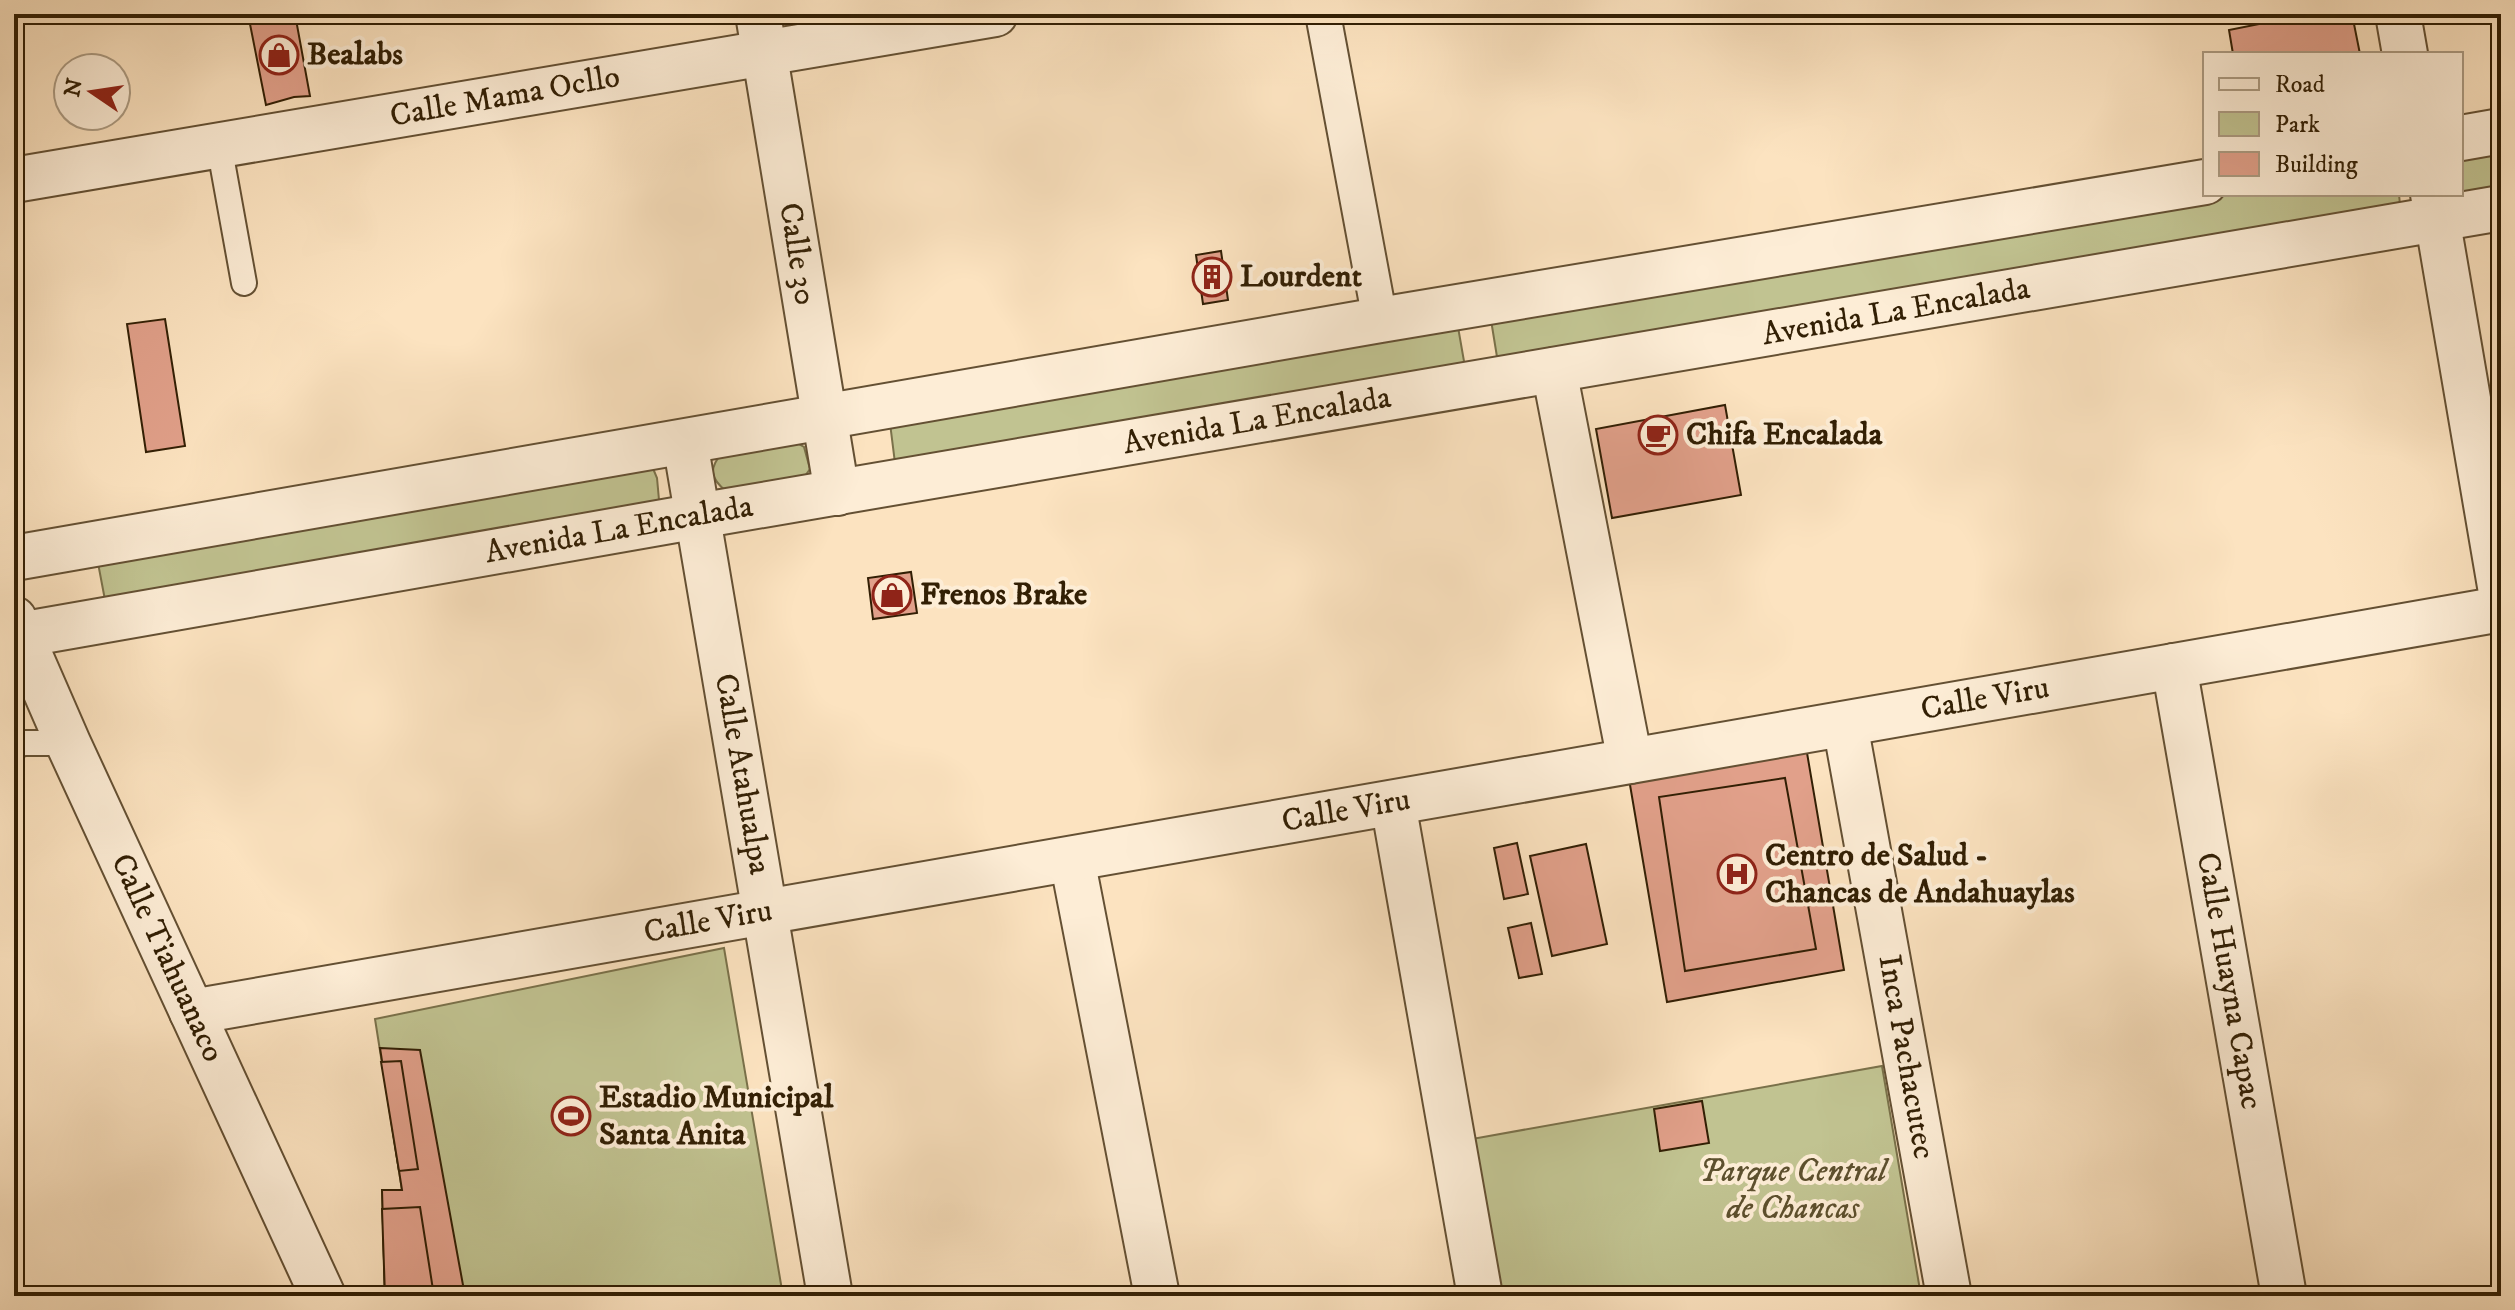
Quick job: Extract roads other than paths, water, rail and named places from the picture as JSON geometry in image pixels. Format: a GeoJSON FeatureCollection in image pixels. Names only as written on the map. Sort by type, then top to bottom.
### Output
{"type":"FeatureCollection","features":[{"type":"Feature","properties":{"kind":"street","name":"Calle Mama Ocllo"},"geometry":{"type":"LineString","coordinates":[[14,180],[219,145],[762,34],[995,14]]}},
{"type":"Feature","properties":{"kind":"street"},"geometry":{"type":"LineString","coordinates":[[1323,14],[1380,320]]}},
{"type":"Feature","properties":{"kind":"street"},"geometry":{"type":"LineString","coordinates":[[2398,14],[2405,52]]}},
{"type":"Feature","properties":{"kind":"street","name":"Calle 30"},"geometry":{"type":"LineString","coordinates":[[762,34],[837,493]]}},
{"type":"Feature","properties":{"kind":"street"},"geometry":{"type":"LineString","coordinates":[[2463,138],[2501,131]]}},
{"type":"Feature","properties":{"kind":"street"},"geometry":{"type":"LineString","coordinates":[[14,558],[1380,320],[2203,182]]}},
{"type":"Feature","properties":{"kind":"street"},"geometry":{"type":"LineString","coordinates":[[2436,206],[2501,592]]}},
{"type":"Feature","properties":{"kind":"street","name":"Avenida La Encalada"},"geometry":{"type":"LineString","coordinates":[[16,630],[1554,370],[2436,206],[2501,208]]}},
{"type":"Feature","properties":{"kind":"street"},"geometry":{"type":"LineString","coordinates":[[1554,370],[1630,761]]}},
{"type":"Feature","properties":{"kind":"street","name":"Calle Atahualpa"},"geometry":{"type":"LineString","coordinates":[[685,442],[830,1296]]}},
{"type":"Feature","properties":{"kind":"street","name":"Calle Viru"},"geometry":{"type":"LineString","coordinates":[[192,1012],[2501,609]]}},
{"type":"Feature","properties":{"kind":"street","name":"Calle Tiahuanaco"},"geometry":{"type":"LineString","coordinates":[[16,630],[323,1296]]}},
{"type":"Feature","properties":{"kind":"street","name":"Calle Huayna Capac"},"geometry":{"type":"LineString","coordinates":[[2174,666],[2284,1296]]}},
{"type":"Feature","properties":{"kind":"street","name":"Inca Pachacutec"},"geometry":{"type":"LineString","coordinates":[[1845,724],[1949,1296]]}},
{"type":"Feature","properties":{"kind":"street"},"geometry":{"type":"LineString","coordinates":[[1393,803],[1480,1296]]}},
{"type":"Feature","properties":{"kind":"street"},"geometry":{"type":"LineString","coordinates":[[1072,859],[1157,1296]]}},
{"type":"Feature","properties":{"kind":"lane"},"geometry":{"type":"LineString","coordinates":[[219,145],[244,283]]}},
{"type":"Feature","properties":{"kind":"lane"},"geometry":{"type":"LineString","coordinates":[[14,746],[24,743],[68,743]]}},
{"type":"Feature","properties":{"kind":"place","name":"Bealabs"},"geometry":{"type":"Point","coordinates":[279,55]}},
{"type":"Feature","properties":{"kind":"place","name":"Lourdent"},"geometry":{"type":"Point","coordinates":[1212,277]}},
{"type":"Feature","properties":{"kind":"place","name":"Chifa Encalada"},"geometry":{"type":"Point","coordinates":[1658,435]}},
{"type":"Feature","properties":{"kind":"place","name":"Frenos Brake"},"geometry":{"type":"Point","coordinates":[892,595]}},
{"type":"Feature","properties":{"kind":"place","name":"Centro de Salud - Chancas de Andahuaylas"},"geometry":{"type":"Point","coordinates":[1737,874]}},
{"type":"Feature","properties":{"kind":"place","name":"Estadio Municipal Santa Anita"},"geometry":{"type":"Point","coordinates":[571,1116]}},
{"type":"Feature","properties":{"kind":"park label","name":"Parque Central de Chancas"},"geometry":{"type":"Point","coordinates":[1793,1190]}}]}
